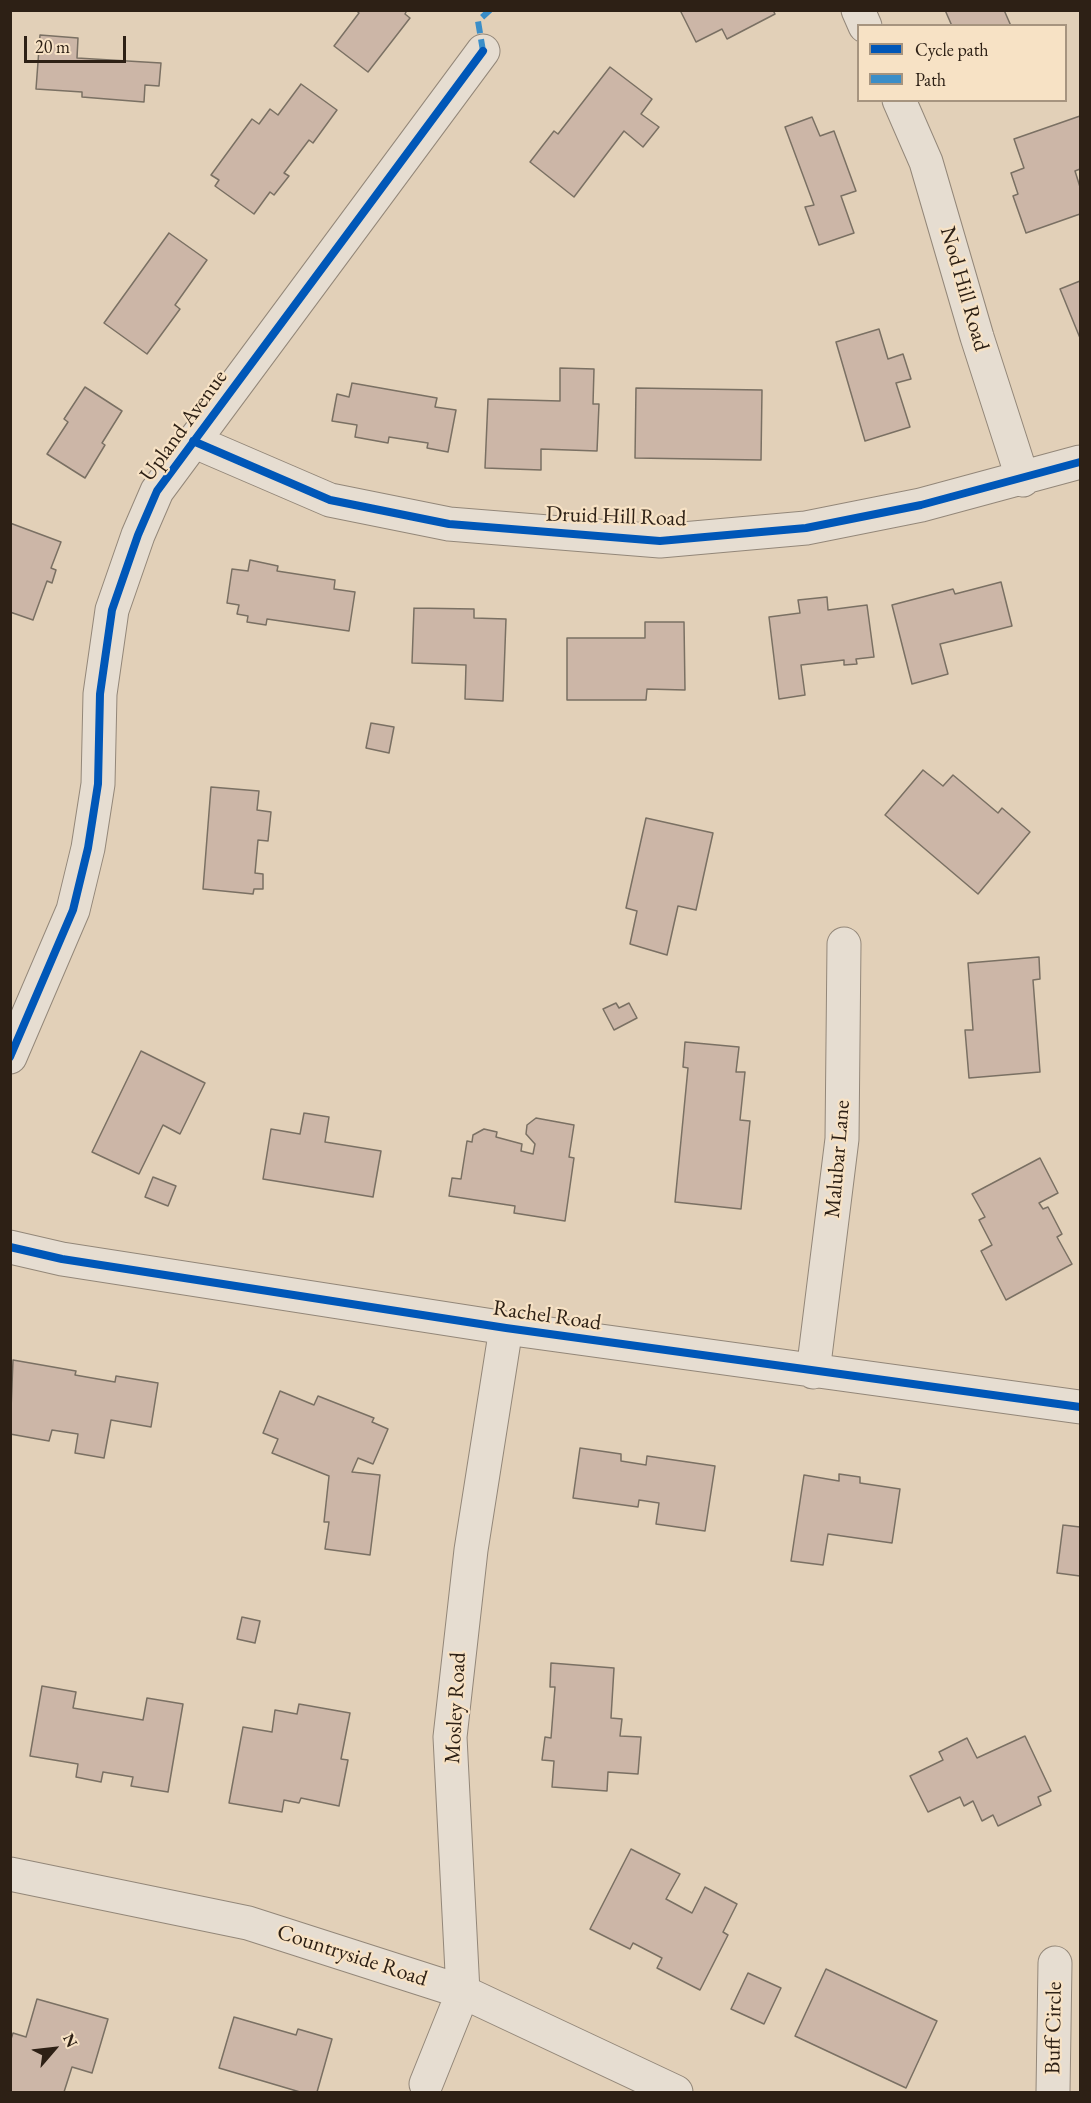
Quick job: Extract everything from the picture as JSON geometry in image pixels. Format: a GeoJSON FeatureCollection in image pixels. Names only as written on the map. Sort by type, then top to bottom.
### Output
{"type":"FeatureCollection","features":[{"type":"Feature","properties":{"kind":"street"},"geometry":{"type":"LineString","coordinates":[[858,10],[864,24]]}},
{"type":"Feature","properties":{"kind":"street","name":"Upland Avenue"},"geometry":{"type":"LineString","coordinates":[[10,1057],[73,910],[88,848],[99,784],[100,694],[112,610],[138,535],[158,491],[192,441],[483,51]]}},
{"type":"Feature","properties":{"kind":"street","name":"Nod Hill Road"},"geometry":{"type":"LineString","coordinates":[[900,102],[926,162],[977,337],[1023,480]]}},
{"type":"Feature","properties":{"kind":"street","name":"Druid Hill Road"},"geometry":{"type":"LineString","coordinates":[[192,441],[330,500],[449,524],[660,541],[806,528],[921,505],[1023,480],[1080,462]]}},
{"type":"Feature","properties":{"kind":"street","name":"Malubar Lane"},"geometry":{"type":"LineString","coordinates":[[813,1372],[842,1139],[844,944]]}},
{"type":"Feature","properties":{"kind":"street","name":"Rachel Road"},"geometry":{"type":"LineString","coordinates":[[10,1247],[62,1259],[506,1328],[1080,1407]]}},
{"type":"Feature","properties":{"kind":"street","name":"Mosley Road"},"geometry":{"type":"LineString","coordinates":[[426,2084],[463,1992],[450,1737],[471,1550],[506,1328]]}},
{"type":"Feature","properties":{"kind":"street","name":"Countryside Road"},"geometry":{"type":"LineString","coordinates":[[10,1874],[248,1923],[463,1992],[675,2092]]}},
{"type":"Feature","properties":{"kind":"street","name":"Buff Circle"},"geometry":{"type":"LineString","coordinates":[[1053,2092],[1055,1963]]}},
{"type":"Feature","properties":{"kind":"building"},"geometry":{"type":"Polygon","coordinates":[[[356,10],[407,10],[405,14],[410,18],[368,72],[334,46],[359,13],[356,10]]]}},
{"type":"Feature","properties":{"kind":"building"},"geometry":{"type":"Polygon","coordinates":[[[680,10],[773,10],[775,14],[727,39],[722,29],[696,42],[680,10]]]}},
{"type":"Feature","properties":{"kind":"building"},"geometry":{"type":"Polygon","coordinates":[[[945,10],[1004,10],[1010,24],[951,24],[945,10]]]}},
{"type":"Feature","properties":{"kind":"building"},"geometry":{"type":"Polygon","coordinates":[[[40,35],[78,38],[77,58],[161,63],[159,86],[145,85],[144,102],[82,97],[82,92],[36,89],[40,35]]]}},
{"type":"Feature","properties":{"kind":"building"},"geometry":{"type":"Polygon","coordinates":[[[610,67],[652,99],[641,114],[659,127],[643,147],[624,131],[574,197],[530,162],[554,131],[558,134],[610,67]]]}},
{"type":"Feature","properties":{"kind":"building"},"geometry":{"type":"Polygon","coordinates":[[[301,84],[337,110],[313,143],[309,140],[284,173],[289,176],[274,195],[270,192],[254,214],[215,186],[219,180],[211,175],[252,119],[259,124],[270,109],[278,115],[301,84]]]}},
{"type":"Feature","properties":{"kind":"building"},"geometry":{"type":"Polygon","coordinates":[[[1080,116],[1080,169],[1075,171],[1080,187],[1080,214],[1026,233],[1013,196],[1018,194],[1011,173],[1024,168],[1014,139],[1080,116]]]}},
{"type":"Feature","properties":{"kind":"building"},"geometry":{"type":"Polygon","coordinates":[[[812,117],[820,136],[834,131],[856,191],[841,196],[854,233],[819,245],[805,207],[814,205],[785,127],[812,117]]]}},
{"type":"Feature","properties":{"kind":"building"},"geometry":{"type":"Polygon","coordinates":[[[169,233],[207,260],[175,305],[180,309],[147,354],[104,323],[169,233]]]}},
{"type":"Feature","properties":{"kind":"building"},"geometry":{"type":"Polygon","coordinates":[[[1080,281],[1080,338],[1060,289],[1080,281]]]}},
{"type":"Feature","properties":{"kind":"building"},"geometry":{"type":"Polygon","coordinates":[[[879,329],[888,359],[903,354],[911,379],[896,383],[910,427],[865,441],[836,342],[879,329]]]}},
{"type":"Feature","properties":{"kind":"building"},"geometry":{"type":"Polygon","coordinates":[[[560,368],[594,369],[593,404],[599,404],[597,451],[541,449],[541,470],[485,468],[488,399],[560,401],[560,368]]]}},
{"type":"Feature","properties":{"kind":"building"},"geometry":{"type":"Polygon","coordinates":[[[352,383],[437,398],[435,407],[456,410],[448,452],[427,448],[428,443],[389,437],[388,443],[355,437],[357,425],[332,421],[337,394],[349,397],[352,383]]]}},
{"type":"Feature","properties":{"kind":"building"},"geometry":{"type":"Polygon","coordinates":[[[85,387],[122,411],[102,443],[105,445],[85,478],[47,454],[68,422],[64,419],[85,387]]]}},
{"type":"Feature","properties":{"kind":"building"},"geometry":{"type":"Polygon","coordinates":[[[636,388],[762,390],[761,460],[635,458],[636,388]]]}},
{"type":"Feature","properties":{"kind":"building"},"geometry":{"type":"Polygon","coordinates":[[[10,523],[61,542],[51,568],[56,570],[52,583],[47,581],[33,620],[10,612],[10,523]]]}},
{"type":"Feature","properties":{"kind":"building"},"geometry":{"type":"Polygon","coordinates":[[[250,560],[278,566],[277,571],[335,580],[334,589],[355,592],[349,631],[267,619],[266,625],[247,622],[248,616],[237,614],[239,605],[227,603],[232,569],[248,571],[250,560]]]}},
{"type":"Feature","properties":{"kind":"building"},"geometry":{"type":"Polygon","coordinates":[[[1001,582],[1012,626],[940,644],[948,674],[912,684],[892,605],[953,589],[955,594],[1001,582]]]}},
{"type":"Feature","properties":{"kind":"building"},"geometry":{"type":"Polygon","coordinates":[[[827,597],[828,610],[867,605],[874,657],[856,659],[857,664],[844,665],[844,660],[801,665],[805,695],[779,699],[769,617],[800,613],[798,600],[827,597]]]}},
{"type":"Feature","properties":{"kind":"building"},"geometry":{"type":"Polygon","coordinates":[[[414,608],[474,609],[474,618],[506,619],[503,701],[465,699],[466,665],[412,663],[414,608]]]}},
{"type":"Feature","properties":{"kind":"building"},"geometry":{"type":"Polygon","coordinates":[[[645,622],[684,622],[685,690],[647,689],[646,700],[567,700],[567,638],[645,638],[645,622]]]}},
{"type":"Feature","properties":{"kind":"building"},"geometry":{"type":"Polygon","coordinates":[[[371,723],[394,727],[389,753],[366,748],[371,723]]]}},
{"type":"Feature","properties":{"kind":"building"},"geometry":{"type":"Polygon","coordinates":[[[923,770],[943,786],[953,775],[998,813],[1002,808],[1030,832],[978,894],[885,815],[923,770]]]}},
{"type":"Feature","properties":{"kind":"building"},"geometry":{"type":"Polygon","coordinates":[[[211,787],[259,791],[257,810],[271,812],[268,841],[258,840],[255,873],[263,874],[263,889],[254,889],[253,894],[203,889],[211,787]]]}},
{"type":"Feature","properties":{"kind":"building"},"geometry":{"type":"Polygon","coordinates":[[[646,818],[713,833],[696,910],[678,906],[667,955],[630,944],[637,911],[626,908],[646,818]]]}},
{"type":"Feature","properties":{"kind":"building"},"geometry":{"type":"Polygon","coordinates":[[[1039,957],[1040,979],[1033,980],[1040,1072],[969,1078],[965,1030],[973,1030],[968,963],[1039,957]]]}},
{"type":"Feature","properties":{"kind":"building"},"geometry":{"type":"Polygon","coordinates":[[[616,1003],[619,1008],[629,1003],[637,1018],[614,1030],[603,1009],[616,1003]]]}},
{"type":"Feature","properties":{"kind":"building"},"geometry":{"type":"Polygon","coordinates":[[[685,1042],[739,1047],[736,1072],[745,1072],[740,1120],[750,1121],[741,1209],[675,1202],[688,1068],[683,1067],[685,1042]]]}},
{"type":"Feature","properties":{"kind":"building"},"geometry":{"type":"Polygon","coordinates":[[[141,1051],[205,1083],[180,1134],[163,1125],[139,1174],[92,1152],[141,1051]]]}},
{"type":"Feature","properties":{"kind":"building"},"geometry":{"type":"Polygon","coordinates":[[[304,1113],[329,1117],[325,1142],[381,1151],[373,1197],[263,1179],[271,1129],[300,1134],[304,1113]]]}},
{"type":"Feature","properties":{"kind":"building"},"geometry":{"type":"Polygon","coordinates":[[[536,1118],[574,1125],[569,1157],[574,1158],[565,1221],[514,1213],[515,1206],[449,1196],[452,1178],[461,1179],[467,1141],[472,1142],[473,1135],[484,1129],[497,1132],[496,1137],[522,1144],[521,1151],[533,1154],[535,1144],[526,1134],[527,1125],[536,1118]]]}},
{"type":"Feature","properties":{"kind":"building"},"geometry":{"type":"Polygon","coordinates":[[[1040,1158],[1058,1193],[1039,1203],[1043,1209],[1048,1207],[1062,1234],[1057,1237],[1072,1264],[1006,1300],[981,1251],[992,1245],[979,1220],[985,1217],[972,1194],[1040,1158]]]}},
{"type":"Feature","properties":{"kind":"building"},"geometry":{"type":"Polygon","coordinates":[[[153,1177],[176,1186],[168,1206],[145,1197],[153,1177]]]}},
{"type":"Feature","properties":{"kind":"building"},"geometry":{"type":"Polygon","coordinates":[[[13,1360],[76,1371],[75,1375],[115,1382],[116,1376],[158,1383],[151,1427],[111,1420],[104,1458],[75,1453],[78,1434],[52,1430],[49,1441],[10,1434],[13,1360]]]}},
{"type":"Feature","properties":{"kind":"building"},"geometry":{"type":"Polygon","coordinates":[[[280,1391],[314,1405],[318,1396],[374,1418],[372,1422],[388,1429],[373,1464],[358,1458],[352,1472],[380,1475],[370,1555],[325,1549],[329,1522],[324,1522],[329,1476],[272,1453],[278,1439],[263,1433],[280,1391]]]}},
{"type":"Feature","properties":{"kind":"building"},"geometry":{"type":"Polygon","coordinates":[[[580,1448],[621,1454],[621,1461],[646,1465],[647,1456],[715,1466],[705,1531],[656,1524],[659,1503],[639,1500],[638,1507],[573,1498],[580,1448]]]}},
{"type":"Feature","properties":{"kind":"building"},"geometry":{"type":"Polygon","coordinates":[[[839,1474],[860,1477],[860,1483],[900,1489],[892,1543],[828,1534],[823,1565],[791,1561],[804,1475],[839,1481],[839,1474]]]}},
{"type":"Feature","properties":{"kind":"building"},"geometry":{"type":"Polygon","coordinates":[[[1063,1525],[1080,1527],[1080,1576],[1057,1573],[1063,1525]]]}},
{"type":"Feature","properties":{"kind":"building"},"geometry":{"type":"Polygon","coordinates":[[[242,1617],[260,1621],[255,1643],[237,1639],[242,1617]]]}},
{"type":"Feature","properties":{"kind":"building"},"geometry":{"type":"Polygon","coordinates":[[[551,1663],[614,1668],[611,1718],[622,1719],[620,1736],[641,1737],[638,1774],[608,1772],[607,1791],[552,1787],[554,1761],[542,1760],[545,1737],[551,1738],[555,1687],[550,1687],[551,1663]]]}},
{"type":"Feature","properties":{"kind":"building"},"geometry":{"type":"Polygon","coordinates":[[[42,1686],[76,1692],[73,1708],[143,1720],[147,1698],[183,1704],[168,1792],[131,1786],[133,1777],[103,1772],[101,1782],[76,1777],[78,1764],[30,1756],[42,1686]]]}},
{"type":"Feature","properties":{"kind":"building"},"geometry":{"type":"Polygon","coordinates":[[[299,1704],[350,1713],[341,1759],[348,1760],[339,1806],[301,1798],[299,1803],[284,1800],[282,1812],[229,1803],[243,1727],[272,1732],[275,1710],[297,1714],[299,1704]]]}},
{"type":"Feature","properties":{"kind":"building"},"geometry":{"type":"Polygon","coordinates":[[[1025,1736],[1051,1791],[1038,1797],[1041,1805],[998,1826],[993,1815],[982,1821],[973,1801],[964,1806],[960,1797],[928,1812],[910,1776],[943,1760],[939,1752],[967,1738],[977,1758],[1025,1736]]]}},
{"type":"Feature","properties":{"kind":"building"},"geometry":{"type":"Polygon","coordinates":[[[631,1849],[680,1874],[666,1899],[692,1913],[705,1887],[737,1904],[723,1932],[728,1935],[700,1990],[657,1968],[662,1958],[633,1943],[630,1949],[590,1929],[631,1849]]]}},
{"type":"Feature","properties":{"kind":"building"},"geometry":{"type":"Polygon","coordinates":[[[826,1969],[937,2021],[906,2088],[795,2036],[826,1969]]]}},
{"type":"Feature","properties":{"kind":"building"},"geometry":{"type":"Polygon","coordinates":[[[748,1973],[781,1988],[764,2024],[731,2009],[748,1973]]]}},
{"type":"Feature","properties":{"kind":"building"},"geometry":{"type":"Polygon","coordinates":[[[37,1999],[108,2019],[92,2073],[72,2067],[64,2092],[10,2092],[10,2042],[13,2033],[26,2037],[37,1999]]]}},
{"type":"Feature","properties":{"kind":"building"},"geometry":{"type":"Polygon","coordinates":[[[234,2017],[296,2035],[298,2029],[332,2039],[317,2092],[300,2092],[219,2068],[234,2017]]]}},
{"type":"Feature","properties":{"kind":"marked path"},"geometry":{"type":"LineString","coordinates":[[483,51],[478,21],[490,10]]}},
{"type":"Feature","properties":{"kind":"cycle path"},"geometry":{"type":"LineString","coordinates":[[10,1057],[73,910],[88,848],[98,784],[100,694],[112,610],[138,535],[157,491],[483,51]]}},
{"type":"Feature","properties":{"kind":"cycle path"},"geometry":{"type":"LineString","coordinates":[[193,441],[330,500],[449,524],[660,541],[806,528],[921,505],[1080,462]]}},
{"type":"Feature","properties":{"kind":"cycle path"},"geometry":{"type":"LineString","coordinates":[[10,1247],[62,1259],[506,1328],[1080,1407]]}}]}
